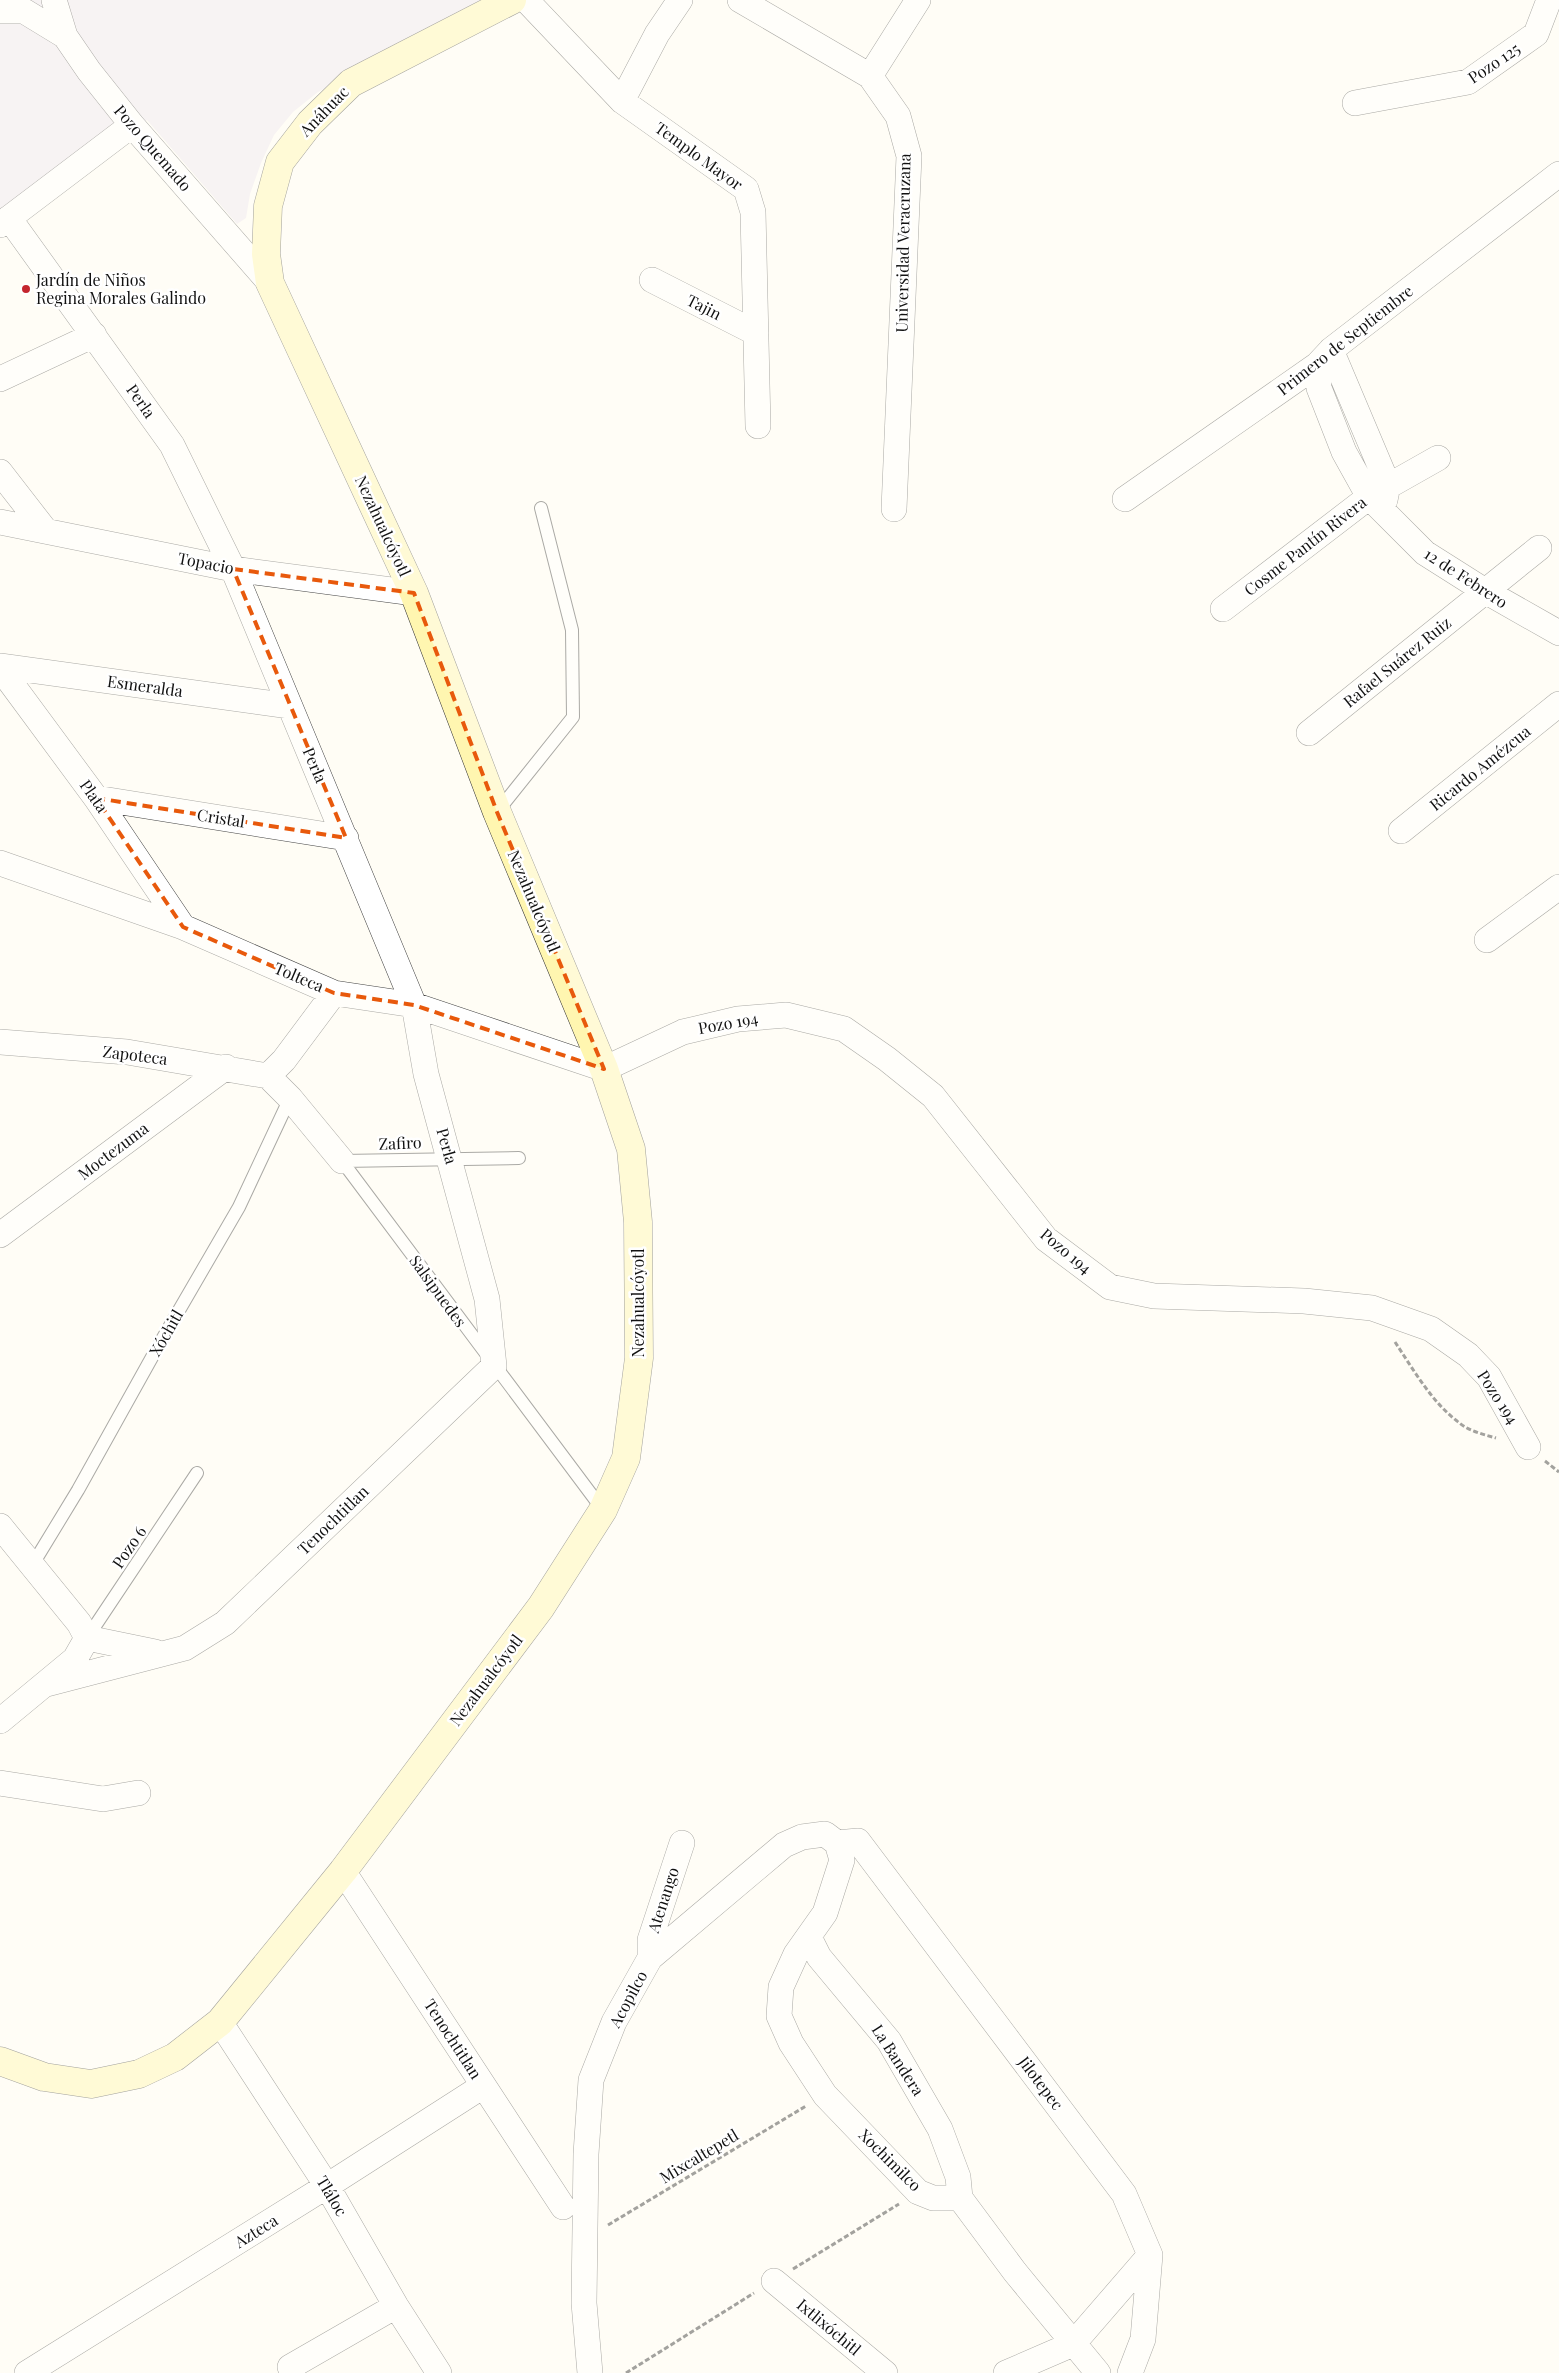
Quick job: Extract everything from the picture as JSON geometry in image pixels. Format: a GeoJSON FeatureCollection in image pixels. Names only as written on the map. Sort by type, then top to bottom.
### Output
{"type":"FeatureCollection","features":[{"type":"Feature","properties":{"kind":"main road","name":"Anáhuac"},"geometry":{"type":"LineString","coordinates":[[270,283],[266,254],[268,206],[280,162],[310,123],[351,83],[512,0]]}},
{"type":"Feature","properties":{"kind":"main road","name":"Nezahualcóyotl"},"geometry":{"type":"LineString","coordinates":[[0,2062],[44,2076],[91,2084],[139,2074],[175,2056],[220,2022],[343,1871],[541,1607],[603,1510],[626,1458],[640,1358],[638,1222],[631,1149],[604,1068],[497,812],[414,593],[270,283]]}},
{"type":"Feature","properties":{"kind":"street","name":"Pozo Quemado"},"geometry":{"type":"LineString","coordinates":[[54,0],[65,36],[89,71],[132,125],[270,283]]}},
{"type":"Feature","properties":{"kind":"street","name":"Templo Mayor"},"geometry":{"type":"LineString","coordinates":[[526,0],[622,101],[746,189],[753,212],[758,426]]}},
{"type":"Feature","properties":{"kind":"street"},"geometry":{"type":"LineString","coordinates":[[622,101],[657,34],[680,0]]}},
{"type":"Feature","properties":{"kind":"street"},"geometry":{"type":"LineString","coordinates":[[740,0],[870,76],[918,0]]}},
{"type":"Feature","properties":{"kind":"street","name":"Pozo 125"},"geometry":{"type":"LineString","coordinates":[[1355,102],[1468,82],[1536,34],[1549,0]]}},
{"type":"Feature","properties":{"kind":"street"},"geometry":{"type":"LineString","coordinates":[[0,11],[24,11],[65,36]]}},
{"type":"Feature","properties":{"kind":"street"},"geometry":{"type":"LineString","coordinates":[[1536,34],[1559,18]]}},
{"type":"Feature","properties":{"kind":"street","name":"Universidad Veracruzana"},"geometry":{"type":"LineString","coordinates":[[870,76],[898,116],[909,156],[894,509]]}},
{"type":"Feature","properties":{"kind":"street"},"geometry":{"type":"LineString","coordinates":[[4,221],[132,125]]}},
{"type":"Feature","properties":{"kind":"street","name":"Primero de Septiembre"},"geometry":{"type":"LineString","coordinates":[[1125,499],[1324,357],[1559,174]]}},
{"type":"Feature","properties":{"kind":"street","name":"Perla"},"geometry":{"type":"LineString","coordinates":[[4,221],[94,335],[172,445],[233,569],[414,1005],[426,1074],[487,1299],[494,1366]]}},
{"type":"Feature","properties":{"kind":"street","name":"Tajin"},"geometry":{"type":"LineString","coordinates":[[652,280],[756,333]]}},
{"type":"Feature","properties":{"kind":"street"},"geometry":{"type":"LineString","coordinates":[[0,379],[94,335]]}},
{"type":"Feature","properties":{"kind":"street","name":"12 de Febrero"},"geometry":{"type":"LineString","coordinates":[[1324,357],[1380,498],[1425,553],[1485,591],[1559,633]]}},
{"type":"Feature","properties":{"kind":"street","name":"Cosme Pantín Rivera"},"geometry":{"type":"LineString","coordinates":[[1223,609],[1438,458]]}},
{"type":"Feature","properties":{"kind":"street"},"geometry":{"type":"LineString","coordinates":[[0,472],[45,530]]}},
{"type":"Feature","properties":{"kind":"street","name":"Topacio"},"geometry":{"type":"LineString","coordinates":[[0,522],[233,569],[414,593]]}},
{"type":"Feature","properties":{"kind":"street","name":"Rafael Suárez Ruiz"},"geometry":{"type":"LineString","coordinates":[[1309,733],[1539,548]]}},
{"type":"Feature","properties":{"kind":"street","name":"Esmeralda"},"geometry":{"type":"LineString","coordinates":[[0,667],[290,706]]}},
{"type":"Feature","properties":{"kind":"street","name":"Plata"},"geometry":{"type":"LineString","coordinates":[[0,667],[96,798],[183,927]]}},
{"type":"Feature","properties":{"kind":"street","name":"Ricardo Amézcua"},"geometry":{"type":"LineString","coordinates":[[1401,832],[1559,704]]}},
{"type":"Feature","properties":{"kind":"street","name":"Cristal"},"geometry":{"type":"LineString","coordinates":[[96,798],[346,838]]}},
{"type":"Feature","properties":{"kind":"street","name":"Tolteca"},"geometry":{"type":"LineString","coordinates":[[0,863],[183,927],[334,992],[414,1005],[604,1068]]}},
{"type":"Feature","properties":{"kind":"street"},"geometry":{"type":"LineString","coordinates":[[1487,940],[1559,887]]}},
{"type":"Feature","properties":{"kind":"street"},"geometry":{"type":"LineString","coordinates":[[268,1076],[284,1060],[334,992]]}},
{"type":"Feature","properties":{"kind":"street","name":"Pozo 194"},"geometry":{"type":"LineString","coordinates":[[604,1068],[683,1032],[738,1019],[786,1015],[844,1029],[887,1059],[934,1096],[1046,1239],[1110,1287],[1154,1296],[1304,1301],[1372,1308],[1431,1329],[1468,1355],[1489,1376],[1528,1447]]}},
{"type":"Feature","properties":{"kind":"street","name":"Zapoteca"},"geometry":{"type":"LineString","coordinates":[[0,1042],[127,1052],[226,1067],[268,1076]]}},
{"type":"Feature","properties":{"kind":"street","name":"Moctezuma"},"geometry":{"type":"LineString","coordinates":[[0,1235],[226,1067]]}},
{"type":"Feature","properties":{"kind":"street","name":"Salsipuedes"},"geometry":{"type":"LineString","coordinates":[[268,1076],[290,1098],[342,1161]]}},
{"type":"Feature","properties":{"kind":"street","name":"Tenochtitlan"},"geometry":{"type":"LineString","coordinates":[[47,1684],[185,1648],[225,1623],[494,1366]]}},
{"type":"Feature","properties":{"kind":"street"},"geometry":{"type":"LineString","coordinates":[[0,1526],[33,1564],[79,1623],[87,1638],[75,1659],[0,1721]]}},
{"type":"Feature","properties":{"kind":"street","name":"Tenochtitlan"},"geometry":{"type":"LineString","coordinates":[[87,1638],[161,1653]]}},
{"type":"Feature","properties":{"kind":"street"},"geometry":{"type":"LineString","coordinates":[[0,1784],[103,1799],[138,1793]]}},
{"type":"Feature","properties":{"kind":"street","name":"Acopilco"},"geometry":{"type":"LineString","coordinates":[[590,2373],[584,2303],[586,2154],[591,2080],[614,2022],[650,1958],[784,1845],[802,1837],[825,1834],[837,1842]]}},
{"type":"Feature","properties":{"kind":"street","name":"Jilotepec"},"geometry":{"type":"LineString","coordinates":[[837,1842],[858,1840],[1124,2194],[1150,2255],[1142,2338],[1130,2373]]}},
{"type":"Feature","properties":{"kind":"street"},"geometry":{"type":"LineString","coordinates":[[809,1937],[825,1913],[835,1885],[842,1860],[837,1842]]}},
{"type":"Feature","properties":{"kind":"street","name":"Atenango"},"geometry":{"type":"LineString","coordinates":[[650,1958],[650,1940],[682,1843]]}},
{"type":"Feature","properties":{"kind":"street","name":"Tenochtitlan"},"geometry":{"type":"LineString","coordinates":[[343,1871],[563,2207]]}},
{"type":"Feature","properties":{"kind":"street","name":"Xochimilco"},"geometry":{"type":"LineString","coordinates":[[809,1937],[796,1954],[781,1986],[779,2016],[791,2043],[825,2095],[918,2192],[933,2198],[960,2198]]}},
{"type":"Feature","properties":{"kind":"street","name":"La Bandera"},"geometry":{"type":"LineString","coordinates":[[809,1937],[819,1957],[889,2041],[908,2073],[940,2129],[958,2177],[960,2198]]}},
{"type":"Feature","properties":{"kind":"street","name":"Tláloc"},"geometry":{"type":"LineString","coordinates":[[220,2022],[327,2186],[396,2306],[439,2373]]}},
{"type":"Feature","properties":{"kind":"street","name":"Azteca"},"geometry":{"type":"LineString","coordinates":[[28,2373],[484,2086]]}},
{"type":"Feature","properties":{"kind":"street"},"geometry":{"type":"LineString","coordinates":[[960,2198],[1014,2272],[1098,2373]]}},
{"type":"Feature","properties":{"kind":"street"},"geometry":{"type":"LineString","coordinates":[[1006,2373],[1073,2344],[1150,2255]]}},
{"type":"Feature","properties":{"kind":"street","name":"Ixtlixóchitl"},"geometry":{"type":"LineString","coordinates":[[774,2281],[885,2373]]}},
{"type":"Feature","properties":{"kind":"street"},"geometry":{"type":"LineString","coordinates":[[290,2367],[396,2306]]}},
{"type":"Feature","properties":{"kind":"lane"},"geometry":{"type":"LineString","coordinates":[[497,812],[573,717],[572,630],[541,508]]}},
{"type":"Feature","properties":{"kind":"lane","name":"Xóchitl"},"geometry":{"type":"LineString","coordinates":[[33,1564],[78,1490],[239,1207],[290,1098]]}},
{"type":"Feature","properties":{"kind":"lane","name":"Zafiro"},"geometry":{"type":"LineString","coordinates":[[342,1161],[519,1158]]}},
{"type":"Feature","properties":{"kind":"lane","name":"Salsipuedes"},"geometry":{"type":"LineString","coordinates":[[342,1161],[603,1510]]}},
{"type":"Feature","properties":{"kind":"lane","name":"Pozo 6"},"geometry":{"type":"LineString","coordinates":[[87,1638],[198,1473]]}},
{"type":"Feature","properties":{"kind":"path"},"geometry":{"type":"LineString","coordinates":[[1372,1308],[1417,1376],[1457,1422],[1476,1433],[1528,1447]]}},
{"type":"Feature","properties":{"kind":"path","name":"Mixcaltepetl"},"geometry":{"type":"LineString","coordinates":[[586,2238],[825,2095]]}},
{"type":"Feature","properties":{"kind":"highlighted area"},"geometry":{"type":"Polygon","coordinates":[[[233,569],[414,593],[497,812],[604,1069],[414,1005],[334,993],[183,927],[96,798],[346,838],[233,569]]]}},
{"type":"Feature","properties":{"kind":"shaded area"},"geometry":{"type":"Polygon","coordinates":[[[0,0],[493,0],[318,92],[293,112],[274,135],[250,194],[246,218],[237,224],[147,120],[114,140],[0,223],[0,0]]]}},
{"type":"Feature","properties":{"kind":"place","name":"Jardín de Niños Regina Morales Galindo"},"geometry":{"type":"Point","coordinates":[26,289]}}]}
